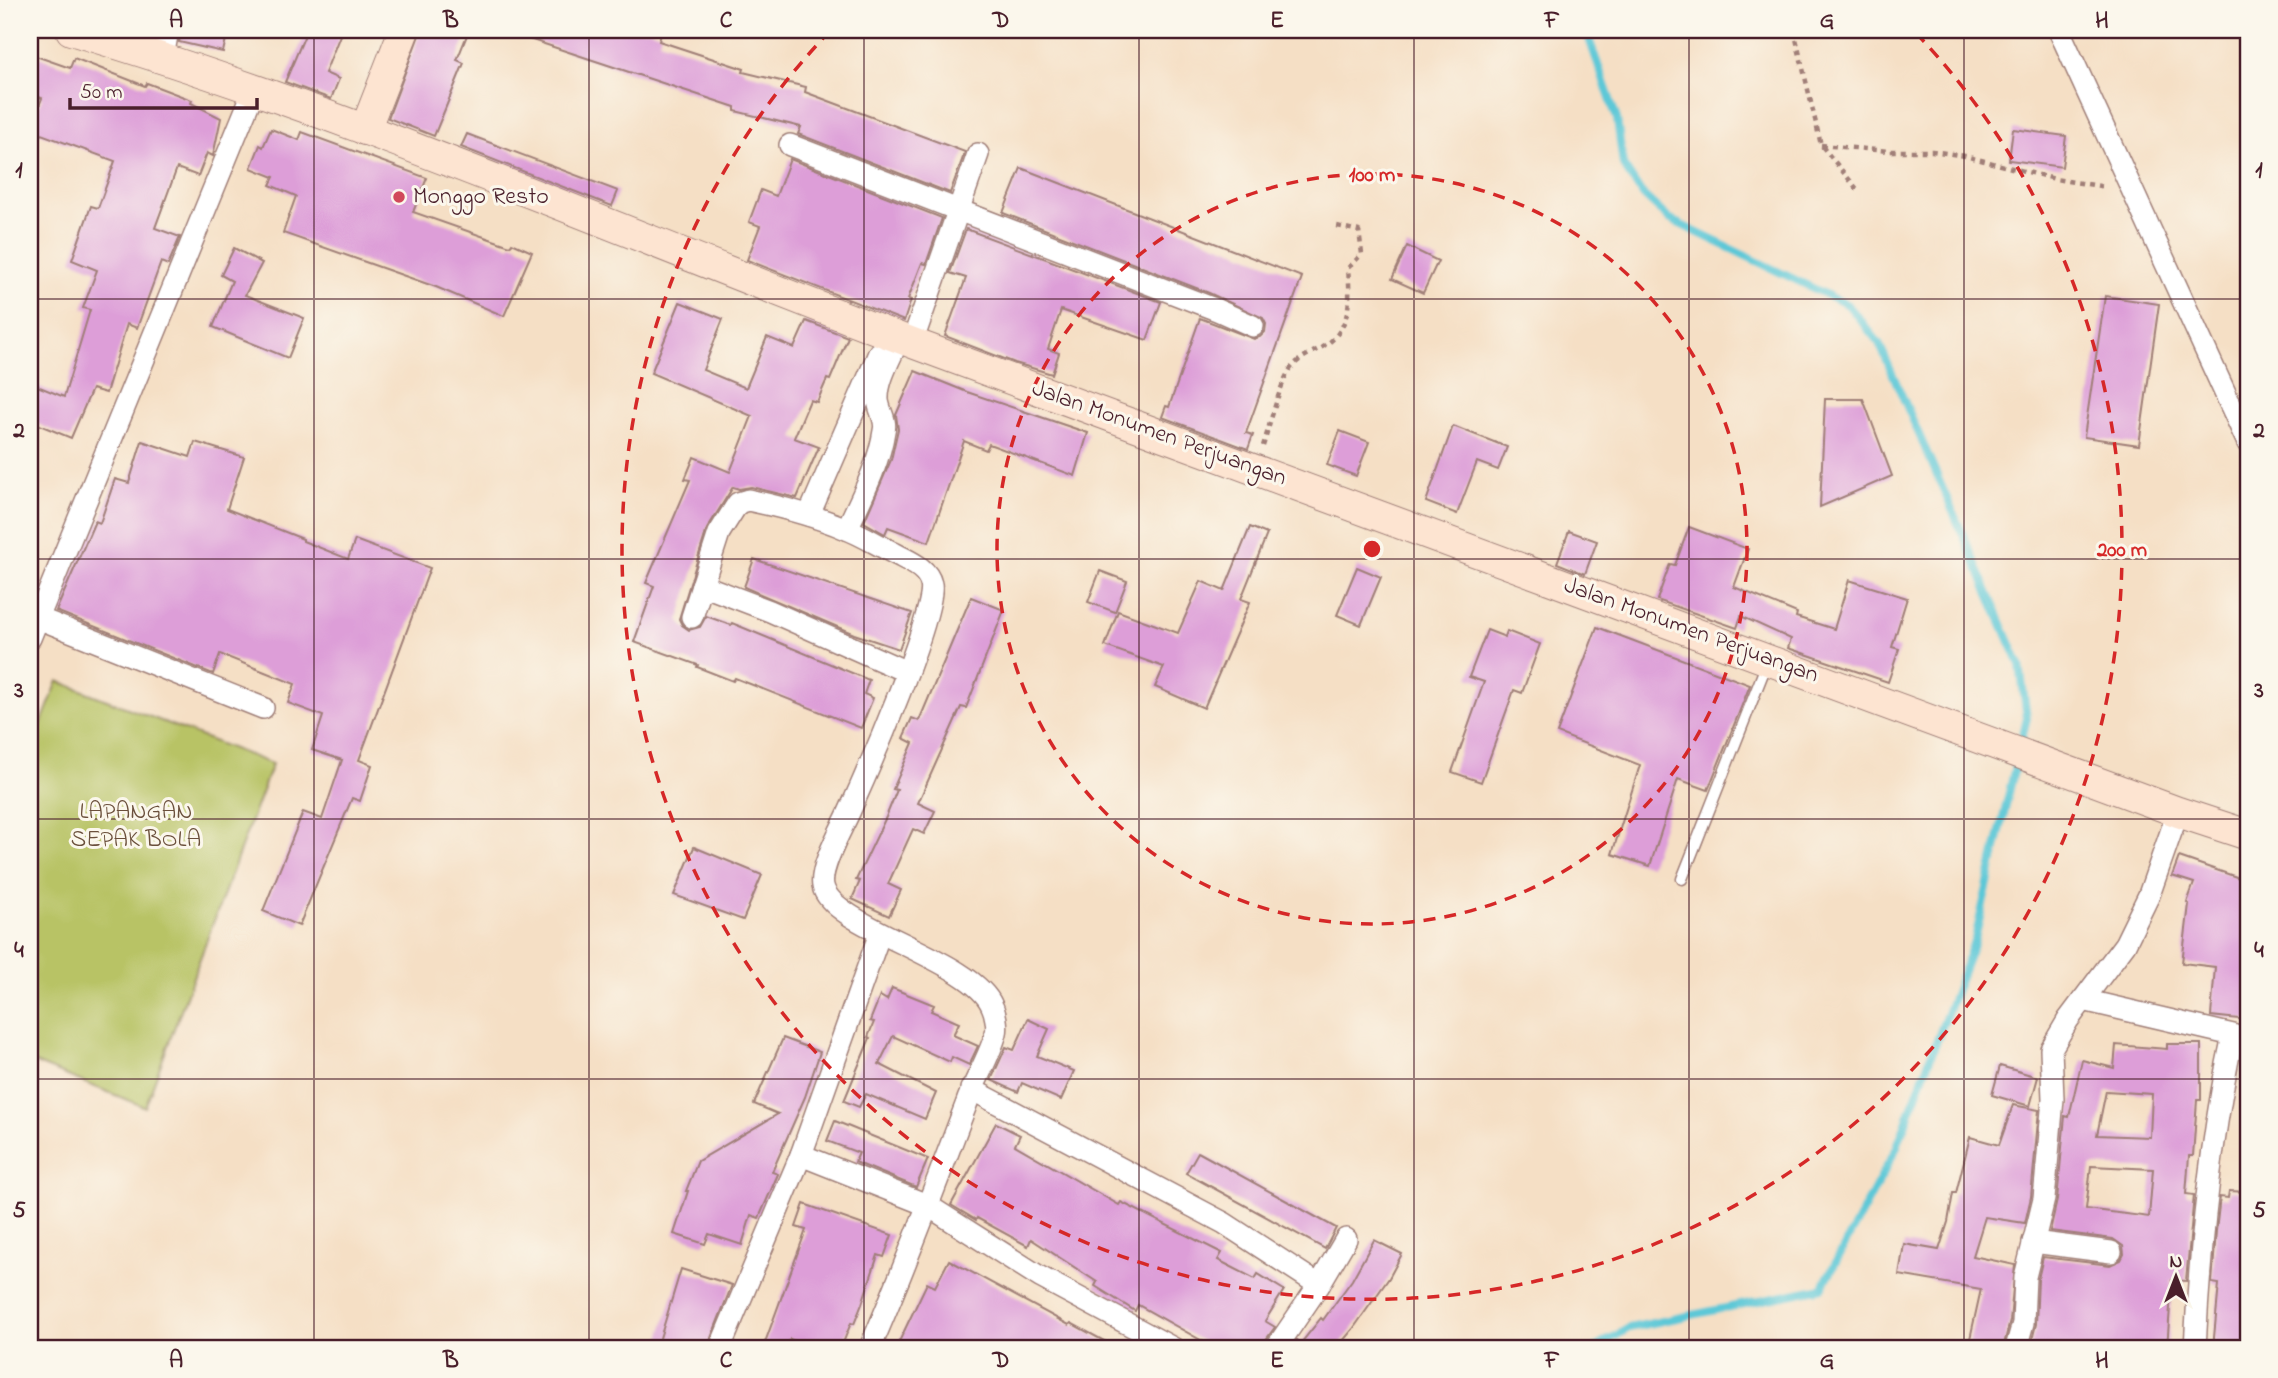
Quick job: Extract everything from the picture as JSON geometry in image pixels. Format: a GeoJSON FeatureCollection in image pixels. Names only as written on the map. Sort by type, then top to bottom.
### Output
{"type":"FeatureCollection","features":[{"type":"Feature","properties":{"kind":"street","name":"Jalan Monumen Perjuangan"},"geometry":{"type":"LineString","coordinates":[[72,30],[166,43],[254,90],[570,208],[900,338],[2178,812],[2248,835]]}},
{"type":"Feature","properties":{"kind":"street"},"geometry":{"type":"LineString","coordinates":[[365,130],[404,30]]}},
{"type":"Feature","properties":{"kind":"street"},"geometry":{"type":"LineString","coordinates":[[2059,30],[2248,443]]}},
{"type":"Feature","properties":{"kind":"street"},"geometry":{"type":"LineString","coordinates":[[254,90],[34,628],[263,708]]}},
{"type":"Feature","properties":{"kind":"street"},"geometry":{"type":"LineString","coordinates":[[790,145],[1253,326]]}},
{"type":"Feature","properties":{"kind":"street"},"geometry":{"type":"LineString","coordinates":[[847,529],[876,462],[884,434],[886,424],[878,401],[879,390],[959,210],[978,154]]}},
{"type":"Feature","properties":{"kind":"street"},"geometry":{"type":"LineString","coordinates":[[809,515],[859,396],[900,338]]}},
{"type":"Feature","properties":{"kind":"street"},"geometry":{"type":"LineString","coordinates":[[692,617],[719,533],[738,503],[748,500],[809,515],[847,529],[922,568],[931,584],[931,601],[907,672],[824,869],[823,887],[833,903],[880,933],[932,958],[975,985],[992,1004],[998,1031],[971,1089],[874,1347]]}},
{"type":"Feature","properties":{"kind":"street"},"geometry":{"type":"LineString","coordinates":[[702,585],[770,611],[907,672]]}},
{"type":"Feature","properties":{"kind":"street"},"geometry":{"type":"LineString","coordinates":[[2015,1348],[2023,1323],[2025,1277],[2044,1199],[2053,1099],[2051,1049],[2125,944],[2149,895],[2178,812]]}},
{"type":"Feature","properties":{"kind":"street"},"geometry":{"type":"LineString","coordinates":[[720,1348],[801,1155],[880,933]]}},
{"type":"Feature","properties":{"kind":"street"},"geometry":{"type":"LineString","coordinates":[[2083,1000],[2241,1037],[2223,1082],[2208,1200],[2195,1348]]}},
{"type":"Feature","properties":{"kind":"street"},"geometry":{"type":"LineString","coordinates":[[971,1089],[1224,1223],[1319,1285]]}},
{"type":"Feature","properties":{"kind":"street"},"geometry":{"type":"LineString","coordinates":[[801,1155],[927,1205],[1040,1277],[1173,1348]]}},
{"type":"Feature","properties":{"kind":"street"},"geometry":{"type":"LineString","coordinates":[[1276,1348],[1319,1285],[1346,1239]]}},
{"type":"Feature","properties":{"kind":"street"},"geometry":{"type":"LineString","coordinates":[[2033,1242],[2111,1252]]}},
{"type":"Feature","properties":{"kind":"lane"},"geometry":{"type":"LineString","coordinates":[[1682,879],[1768,660]]}},
{"type":"Feature","properties":{"kind":"path"},"geometry":{"type":"LineString","coordinates":[[1794,30],[1821,145],[1857,189]]}},
{"type":"Feature","properties":{"kind":"path"},"geometry":{"type":"LineString","coordinates":[[1821,145],[1888,151],[1932,151],[1965,156],[2055,179],[2131,190]]}},
{"type":"Feature","properties":{"kind":"path"},"geometry":{"type":"LineString","coordinates":[[1256,470],[1276,405],[1291,369],[1306,355],[1332,340],[1347,318],[1350,289],[1348,268],[1362,254],[1360,231],[1337,226]]}},
{"type":"Feature","properties":{"kind":"green space","name":"LAPANGAN SEPAK BOLA"},"geometry":{"type":"Polygon","coordinates":[[[58,681],[272,764],[145,1107],[30,1061],[30,752],[58,681]]]}},
{"type":"Feature","properties":{"kind":"building"},"geometry":{"type":"Polygon","coordinates":[[[181,30],[228,30],[223,52],[179,42],[181,30]]]}},
{"type":"Feature","properties":{"kind":"building"},"geometry":{"type":"Polygon","coordinates":[[[307,30],[342,30],[325,73],[339,79],[331,99],[285,82],[307,30]]]}},
{"type":"Feature","properties":{"kind":"building"},"geometry":{"type":"Polygon","coordinates":[[[421,30],[469,30],[457,60],[464,63],[434,136],[388,118],[421,30]]]}},
{"type":"Feature","properties":{"kind":"building"},"geometry":{"type":"Polygon","coordinates":[[[514,30],[648,30],[661,34],[659,41],[744,69],[743,72],[806,87],[805,92],[965,152],[950,193],[798,134],[801,127],[735,111],[735,107],[514,34],[514,30]]]}},
{"type":"Feature","properties":{"kind":"building"},"geometry":{"type":"Polygon","coordinates":[[[30,54],[70,68],[74,58],[145,86],[147,83],[192,100],[191,103],[221,118],[213,156],[207,153],[198,176],[177,168],[155,228],[180,237],[168,265],[161,262],[137,328],[127,324],[106,393],[92,389],[71,438],[30,421],[30,383],[64,397],[90,310],[83,308],[97,270],[72,260],[91,206],[98,208],[115,161],[30,130],[42,98],[30,94],[30,54]]]}},
{"type":"Feature","properties":{"kind":"building"},"geometry":{"type":"Polygon","coordinates":[[[271,129],[299,140],[302,132],[427,178],[413,212],[510,246],[512,243],[532,252],[504,316],[436,287],[283,233],[296,196],[270,185],[274,177],[251,168],[260,145],[263,147],[271,129]]]}},
{"type":"Feature","properties":{"kind":"building"},"geometry":{"type":"Polygon","coordinates":[[[2013,129],[2066,136],[2062,167],[2009,160],[2013,129]]]}},
{"type":"Feature","properties":{"kind":"building"},"geometry":{"type":"Polygon","coordinates":[[[467,134],[618,191],[612,206],[461,147],[467,134]]]}},
{"type":"Feature","properties":{"kind":"building"},"geometry":{"type":"Polygon","coordinates":[[[790,159],[942,218],[926,264],[922,263],[908,299],[911,300],[904,321],[747,260],[760,226],[749,222],[761,190],[776,196],[790,159]]]}},
{"type":"Feature","properties":{"kind":"building"},"geometry":{"type":"Polygon","coordinates":[[[1021,168],[1302,277],[1246,433],[1253,435],[1248,449],[1162,417],[1166,406],[1169,407],[1200,318],[1254,339],[1265,332],[1266,324],[1263,318],[1209,293],[1003,213],[1021,168]]]}},
{"type":"Feature","properties":{"kind":"building"},"geometry":{"type":"Polygon","coordinates":[[[966,229],[1161,302],[1147,340],[1061,310],[1048,349],[1059,353],[1052,374],[945,336],[966,278],[950,273],[966,229]]]}},
{"type":"Feature","properties":{"kind":"building"},"geometry":{"type":"Polygon","coordinates":[[[1407,246],[1438,261],[1423,293],[1392,279],[1407,246]]]}},
{"type":"Feature","properties":{"kind":"building"},"geometry":{"type":"Polygon","coordinates":[[[234,248],[262,263],[245,295],[304,318],[288,358],[213,327],[232,281],[221,275],[234,248]]]}},
{"type":"Feature","properties":{"kind":"building"},"geometry":{"type":"Polygon","coordinates":[[[2105,296],[2159,304],[2139,445],[2084,437],[2105,296]]]}},
{"type":"Feature","properties":{"kind":"building"},"geometry":{"type":"Polygon","coordinates":[[[680,302],[723,319],[703,370],[746,388],[767,337],[794,348],[806,321],[848,337],[830,380],[827,379],[817,402],[810,400],[794,438],[819,447],[797,498],[751,487],[733,487],[707,529],[679,619],[689,630],[700,627],[706,616],[731,625],[732,623],[869,680],[864,694],[873,698],[861,728],[735,678],[733,681],[634,642],[654,586],[646,583],[690,480],[685,479],[694,457],[730,472],[752,416],[651,373],[680,302]]]}},
{"type":"Feature","properties":{"kind":"building"},"geometry":{"type":"Polygon","coordinates":[[[915,371],[967,392],[1088,433],[1075,476],[989,444],[986,450],[964,441],[929,542],[888,527],[885,534],[864,522],[891,460],[898,429],[896,415],[915,371]]]}},
{"type":"Feature","properties":{"kind":"building"},"geometry":{"type":"Polygon","coordinates":[[[1825,399],[1863,399],[1892,476],[1820,507],[1825,399]]]}},
{"type":"Feature","properties":{"kind":"building"},"geometry":{"type":"Polygon","coordinates":[[[1453,426],[1507,447],[1498,470],[1477,462],[1457,514],[1426,502],[1453,426]]]}},
{"type":"Feature","properties":{"kind":"building"},"geometry":{"type":"Polygon","coordinates":[[[1340,431],[1369,442],[1356,476],[1327,465],[1340,431]]]}},
{"type":"Feature","properties":{"kind":"building"},"geometry":{"type":"Polygon","coordinates":[[[142,441],[190,457],[195,442],[244,457],[227,509],[348,559],[355,540],[430,568],[359,760],[372,765],[360,801],[352,798],[299,926],[263,911],[303,812],[322,819],[342,760],[312,750],[323,716],[288,703],[295,684],[220,654],[213,674],[56,611],[95,521],[100,523],[115,479],[129,483],[142,441]]]}},
{"type":"Feature","properties":{"kind":"building"},"geometry":{"type":"Polygon","coordinates":[[[1250,527],[1267,534],[1241,599],[1250,602],[1204,708],[1155,687],[1164,667],[1105,646],[1118,611],[1178,633],[1201,581],[1224,591],[1250,527]]]}},
{"type":"Feature","properties":{"kind":"building"},"geometry":{"type":"Polygon","coordinates":[[[1689,527],[1748,549],[1734,587],[1797,613],[1796,617],[1834,629],[1849,580],[1907,598],[1892,647],[1899,649],[1888,682],[1788,648],[1791,639],[1741,616],[1737,628],[1657,600],[1670,564],[1675,565],[1689,527]]]}},
{"type":"Feature","properties":{"kind":"building"},"geometry":{"type":"Polygon","coordinates":[[[1569,531],[1597,541],[1585,574],[1557,563],[1569,531]]]}},
{"type":"Feature","properties":{"kind":"building"},"geometry":{"type":"Polygon","coordinates":[[[754,559],[912,613],[899,649],[854,634],[744,587],[754,559]]]}},
{"type":"Feature","properties":{"kind":"building"},"geometry":{"type":"Polygon","coordinates":[[[1357,567],[1381,577],[1361,625],[1337,615],[1357,567]]]}},
{"type":"Feature","properties":{"kind":"building"},"geometry":{"type":"Polygon","coordinates":[[[1100,571],[1127,581],[1115,612],[1088,602],[1100,571]]]}},
{"type":"Feature","properties":{"kind":"building"},"geometry":{"type":"Polygon","coordinates":[[[971,597],[1004,610],[966,708],[961,707],[918,803],[935,811],[924,834],[913,829],[888,884],[901,890],[889,916],[852,899],[860,881],[856,880],[886,817],[897,790],[893,789],[913,743],[903,738],[912,718],[919,721],[971,597]]]}},
{"type":"Feature","properties":{"kind":"building"},"geometry":{"type":"Polygon","coordinates":[[[1597,627],[1750,685],[1708,790],[1678,779],[1650,866],[1612,854],[1640,765],[1557,733],[1597,627]]]}},
{"type":"Feature","properties":{"kind":"building"},"geometry":{"type":"Polygon","coordinates":[[[1487,630],[1505,637],[1507,631],[1540,644],[1522,693],[1514,690],[1481,782],[1452,772],[1484,682],[1469,677],[1487,630]]]}},
{"type":"Feature","properties":{"kind":"building"},"geometry":{"type":"Polygon","coordinates":[[[694,847],[762,875],[743,920],[674,895],[694,847]]]}},
{"type":"Feature","properties":{"kind":"building"},"geometry":{"type":"Polygon","coordinates":[[[2179,857],[2248,881],[2248,1020],[2211,1016],[2215,967],[2182,963],[2187,903],[2194,883],[2172,876],[2179,857]]]}},
{"type":"Feature","properties":{"kind":"building"},"geometry":{"type":"Polygon","coordinates":[[[892,988],[934,1005],[931,1011],[959,1023],[953,1035],[978,1046],[969,1065],[952,1057],[950,1062],[893,1036],[879,1064],[936,1093],[925,1119],[866,1094],[859,1107],[844,1101],[870,1038],[868,1037],[874,1022],[870,1021],[880,996],[887,1000],[892,988]]]}},
{"type":"Feature","properties":{"kind":"building"},"geometry":{"type":"Polygon","coordinates":[[[1028,1019],[1049,1029],[1037,1056],[1074,1071],[1061,1100],[1022,1083],[1018,1092],[991,1080],[1006,1047],[1014,1050],[1028,1019]]]}},
{"type":"Feature","properties":{"kind":"building"},"geometry":{"type":"Polygon","coordinates":[[[783,1038],[820,1052],[805,1097],[772,1172],[778,1174],[759,1218],[751,1215],[742,1245],[709,1234],[705,1244],[674,1234],[698,1161],[778,1114],[754,1104],[783,1038]]]}},
{"type":"Feature","properties":{"kind":"building"},"geometry":{"type":"Polygon","coordinates":[[[2167,1044],[2201,1044],[2201,1100],[2197,1100],[2193,1156],[2189,1156],[2186,1194],[2194,1195],[2186,1281],[2172,1280],[2167,1348],[2030,1348],[2036,1324],[2038,1279],[2043,1257],[2110,1265],[2121,1260],[2124,1254],[2123,1246],[2113,1239],[2050,1231],[2057,1200],[2065,1116],[2069,1117],[2082,1060],[2114,1068],[2116,1045],[2167,1049],[2167,1044]],[[2106,1091],[2097,1135],[2150,1137],[2152,1094],[2106,1091]],[[2091,1166],[2086,1209],[2149,1217],[2153,1169],[2091,1166]]]}},
{"type":"Feature","properties":{"kind":"building"},"geometry":{"type":"Polygon","coordinates":[[[2000,1066],[2038,1077],[2030,1106],[1992,1095],[2000,1066]]]}},
{"type":"Feature","properties":{"kind":"building"},"geometry":{"type":"Polygon","coordinates":[[[2013,1105],[2039,1110],[2031,1197],[2025,1223],[1985,1217],[1973,1256],[2015,1265],[2010,1321],[2003,1348],[1968,1348],[1981,1289],[1899,1275],[1904,1244],[1939,1250],[1970,1137],[1999,1145],[2013,1105]]]}},
{"type":"Feature","properties":{"kind":"building"},"geometry":{"type":"Polygon","coordinates":[[[835,1121],[928,1159],[916,1187],[855,1162],[859,1153],[827,1141],[835,1121]]]}},
{"type":"Feature","properties":{"kind":"building"},"geometry":{"type":"Polygon","coordinates":[[[996,1123],[1020,1135],[1015,1145],[1119,1205],[1121,1202],[1222,1253],[1218,1260],[1255,1279],[1258,1274],[1284,1290],[1265,1321],[1275,1327],[1263,1348],[1215,1348],[1138,1305],[1135,1311],[1095,1286],[1097,1282],[1031,1239],[1028,1246],[951,1205],[996,1123]]]}},
{"type":"Feature","properties":{"kind":"building"},"geometry":{"type":"Polygon","coordinates":[[[1198,1152],[1336,1228],[1325,1249],[1186,1173],[1198,1152]]]}},
{"type":"Feature","properties":{"kind":"building"},"geometry":{"type":"Polygon","coordinates":[[[2229,1191],[2248,1192],[2248,1348],[2213,1348],[2219,1284],[2212,1283],[2216,1231],[2220,1197],[2228,1198],[2229,1191]]]}},
{"type":"Feature","properties":{"kind":"building"},"geometry":{"type":"Polygon","coordinates":[[[804,1204],[892,1235],[884,1257],[878,1255],[862,1304],[841,1348],[814,1348],[790,1339],[787,1348],[763,1348],[806,1230],[796,1227],[804,1204]]]}},
{"type":"Feature","properties":{"kind":"building"},"geometry":{"type":"Polygon","coordinates":[[[1374,1240],[1402,1254],[1389,1278],[1353,1329],[1337,1348],[1292,1348],[1297,1340],[1301,1343],[1321,1318],[1323,1320],[1352,1280],[1374,1240]]]}},
{"type":"Feature","properties":{"kind":"building"},"geometry":{"type":"Polygon","coordinates":[[[949,1260],[1117,1348],[896,1348],[927,1283],[935,1287],[949,1260]]]}},
{"type":"Feature","properties":{"kind":"building"},"geometry":{"type":"Polygon","coordinates":[[[681,1269],[732,1285],[707,1348],[657,1348],[681,1269]]]}},
{"type":"Feature","properties":{"kind":"waterway"},"geometry":{"type":"LineString","coordinates":[[1586,30],[1617,119],[1623,165],[1641,193],[1669,219],[1848,305],[1879,343],[2020,665],[2027,718],[2020,746]]}},
{"type":"Feature","properties":{"kind":"waterway"},"geometry":{"type":"LineString","coordinates":[[1595,1348],[1629,1328],[1822,1288],[1896,1149],[1975,939],[2017,758]]}},
{"type":"Feature","properties":{"kind":"place","name":"Monggo Resto"},"geometry":{"type":"Point","coordinates":[399,197]}}]}
